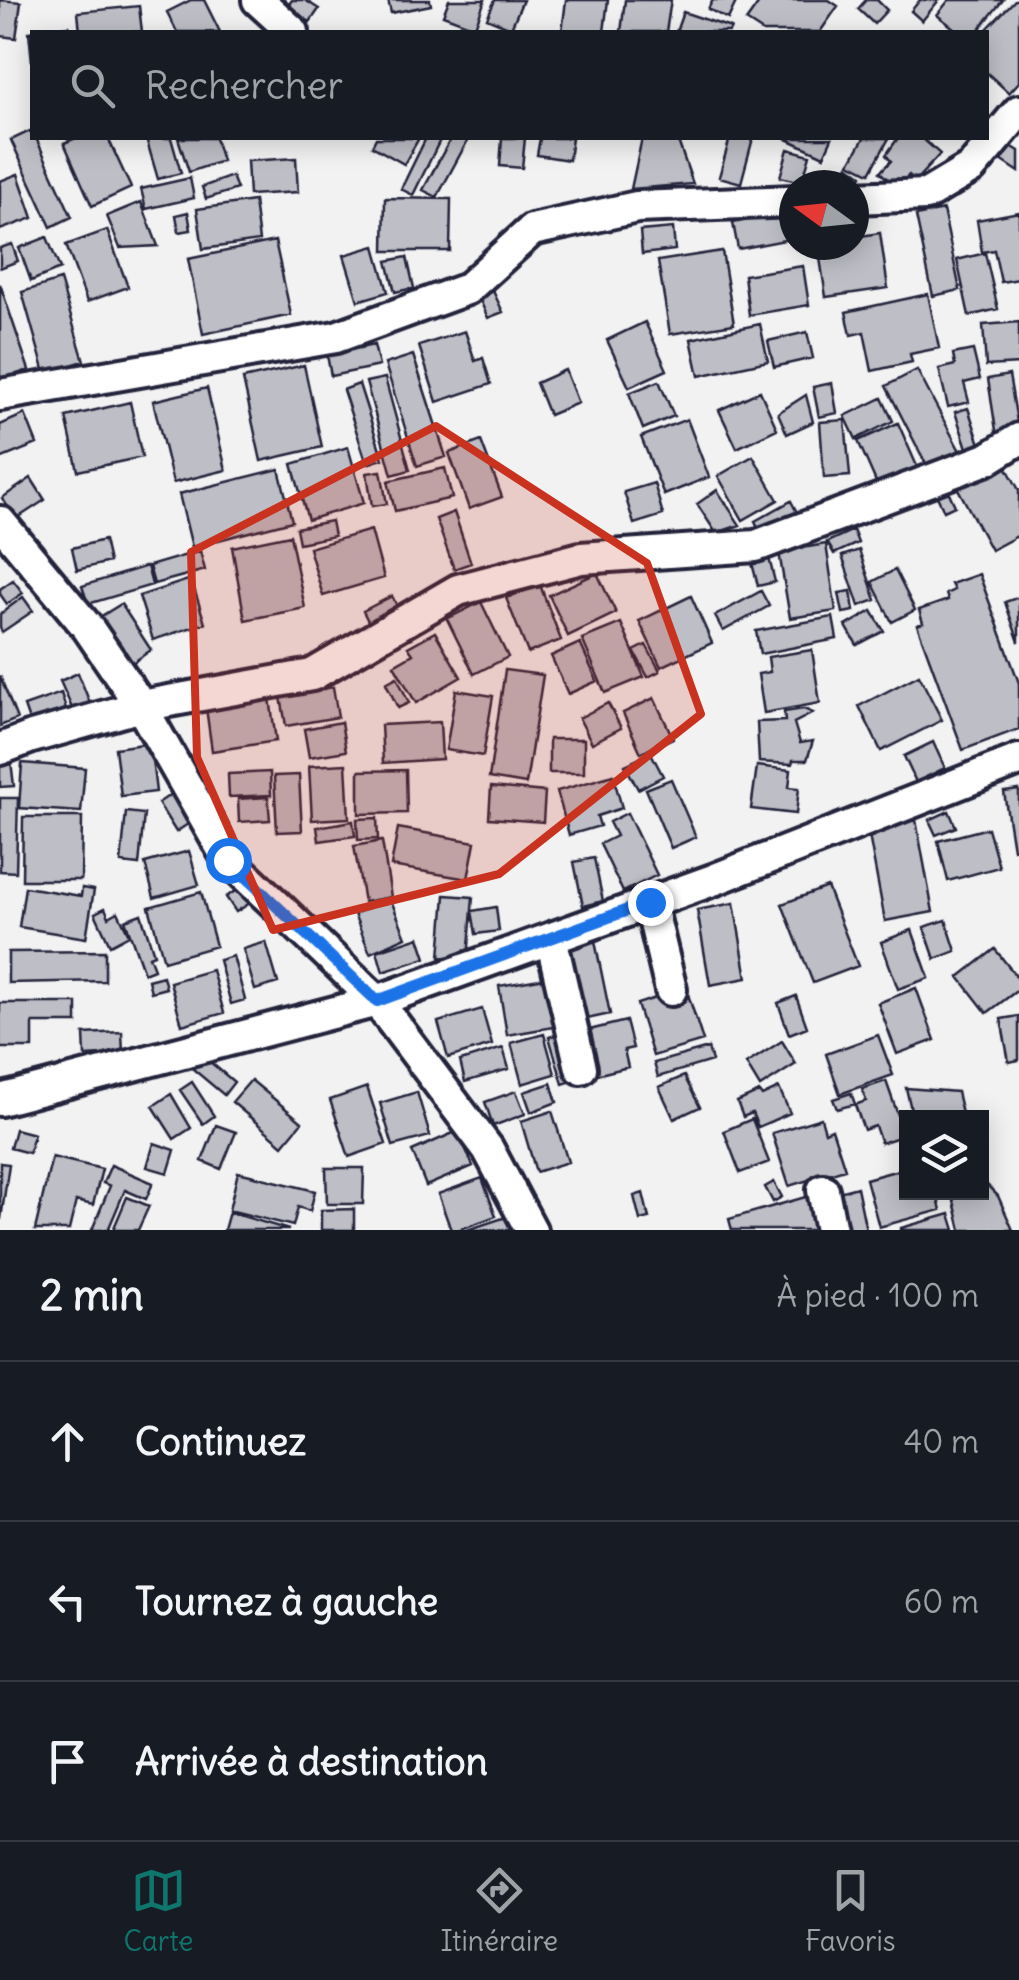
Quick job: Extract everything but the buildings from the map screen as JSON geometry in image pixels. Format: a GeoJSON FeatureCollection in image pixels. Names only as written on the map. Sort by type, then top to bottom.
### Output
{"type":"FeatureCollection","features":[{"type":"Feature","properties":{"kind":"street"},"geometry":{"type":"LineString","coordinates":[[258,0],[291,30]]}},
{"type":"Feature","properties":{"kind":"street"},"geometry":{"type":"LineString","coordinates":[[869,198],[926,196],[971,168],[1019,111]]}},
{"type":"Feature","properties":{"kind":"street"},"geometry":{"type":"LineString","coordinates":[[0,395],[336,337],[467,289],[532,230],[637,207],[779,202]]}},
{"type":"Feature","properties":{"kind":"street"},"geometry":{"type":"LineString","coordinates":[[0,749],[141,706],[312,675],[458,590],[580,558],[756,546],[987,459],[1019,439]]}},
{"type":"Feature","properties":{"kind":"street"},"geometry":{"type":"LineString","coordinates":[[0,522],[88,628],[141,706],[228,860],[377,1001],[488,1149],[531,1230]]}},
{"type":"Feature","properties":{"kind":"street"},"geometry":{"type":"LineString","coordinates":[[0,1100],[377,1001],[713,880],[1019,760]]}},
{"type":"Feature","properties":{"kind":"street"},"geometry":{"type":"LineString","coordinates":[[650,902],[672,990]]}},
{"type":"Feature","properties":{"kind":"street"},"geometry":{"type":"LineString","coordinates":[[551,938],[581,1068]]}},
{"type":"Feature","properties":{"kind":"street"},"geometry":{"type":"LineString","coordinates":[[823,1190],[831,1230]]}},
{"type":"Feature","properties":{"kind":"highlighted area"},"geometry":{"type":"Polygon","coordinates":[[[436,426],[647,563],[701,714],[499,874],[273,930],[197,757],[191,552],[436,426]]]}},
{"type":"Feature","properties":{"kind":"route"},"geometry":{"type":"LineString","coordinates":[[228,860],[377,1001],[650,902]]}}]}
